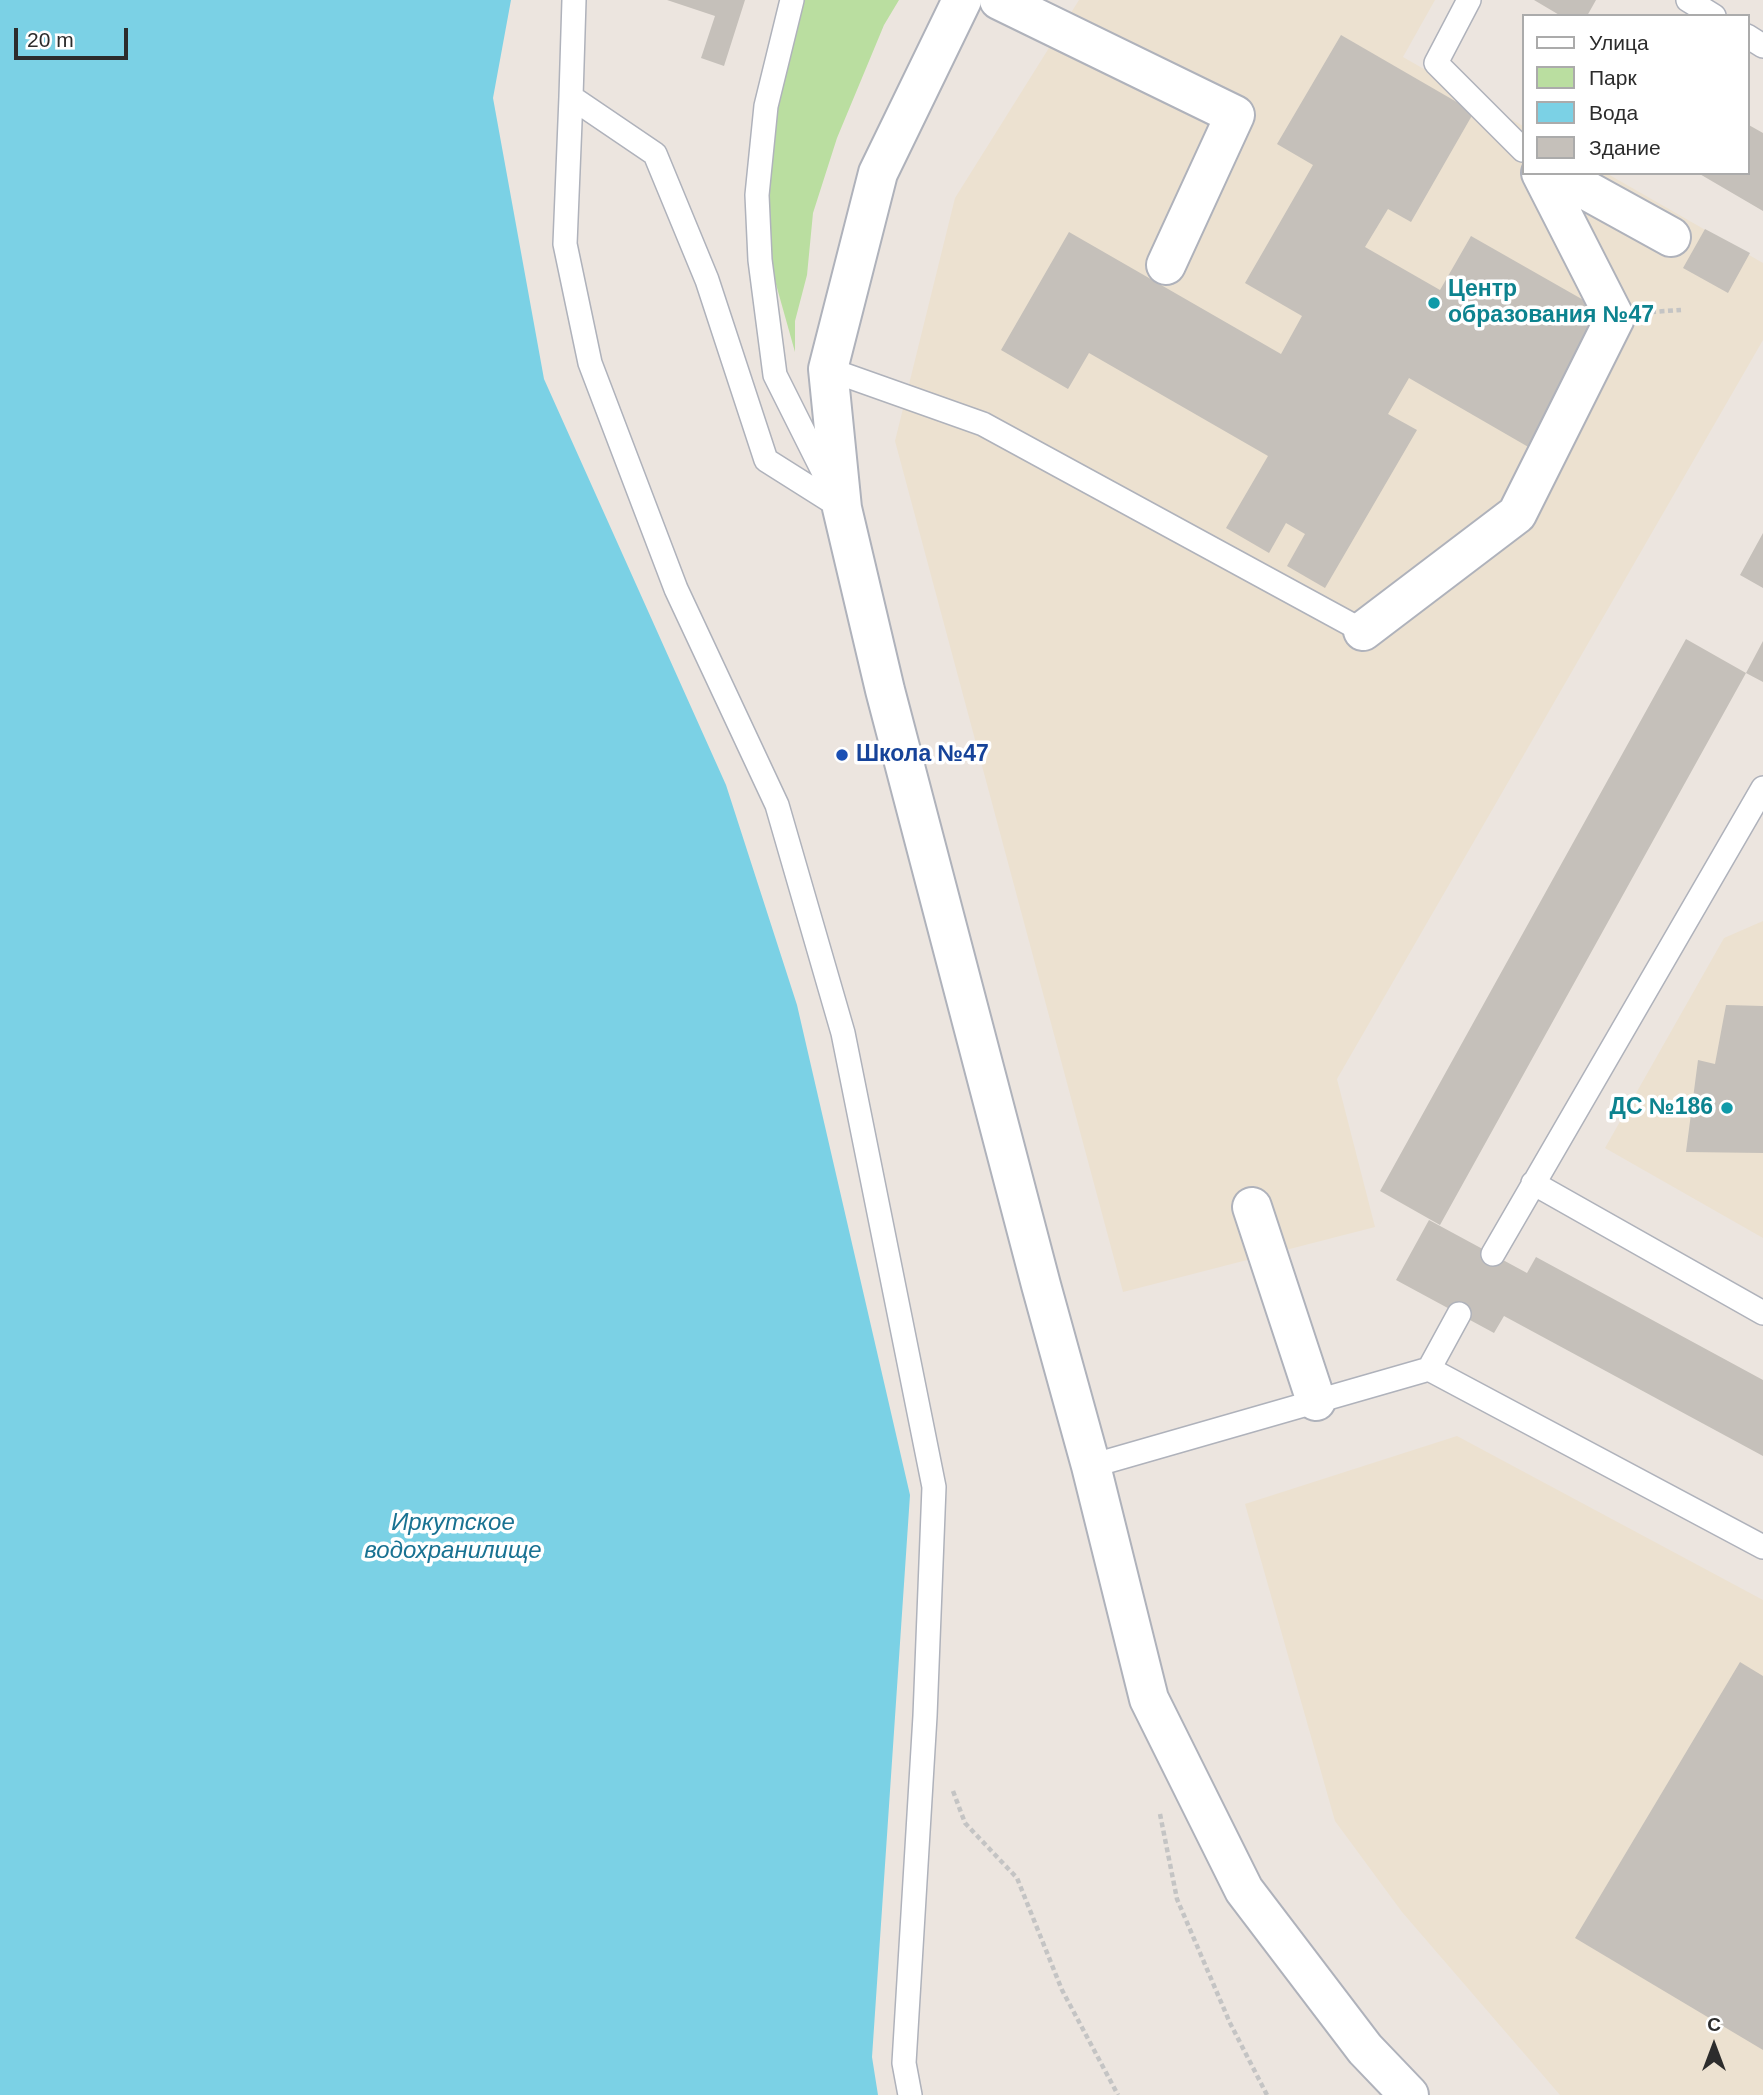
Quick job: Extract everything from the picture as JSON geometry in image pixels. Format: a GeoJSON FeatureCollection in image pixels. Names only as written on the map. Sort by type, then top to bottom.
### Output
{"type":"FeatureCollection","features":[{"type":"Feature","properties":{"kind":"street"},"geometry":{"type":"LineString","coordinates":[[962,0],[878,173],[828,369],[842,508],[892,717],[1091,1466],[1149,1699],[1244,1890],[1365,2049],[1409,2095]]}},
{"type":"Feature","properties":{"kind":"street"},"geometry":{"type":"LineString","coordinates":[[999,0],[1235,115],[1166,265]]}},
{"type":"Feature","properties":{"kind":"street"},"geometry":{"type":"LineString","coordinates":[[1363,631],[1517,514],[1615,318],[1542,175]]}},
{"type":"Feature","properties":{"kind":"street"},"geometry":{"type":"LineString","coordinates":[[1559,175],[1671,237]]}},
{"type":"Feature","properties":{"kind":"street"},"geometry":{"type":"LineString","coordinates":[[1252,1207],[1316,1401]]}},
{"type":"Feature","properties":{"kind":"lane"},"geometry":{"type":"LineString","coordinates":[[574,0],[565,244],[590,363],[676,589],[777,805],[843,1033],[934,1487],[925,1716],[904,2063],[909,2095]]}},
{"type":"Feature","properties":{"kind":"lane"},"geometry":{"type":"LineString","coordinates":[[792,0],[766,106],[757,195],[760,260],[775,375],[842,508]]}},
{"type":"Feature","properties":{"kind":"lane"},"geometry":{"type":"LineString","coordinates":[[1469,0],[1436,63],[1522,149]]}},
{"type":"Feature","properties":{"kind":"lane"},"geometry":{"type":"LineString","coordinates":[[1688,0],[1711,14]]}},
{"type":"Feature","properties":{"kind":"lane"},"geometry":{"type":"LineString","coordinates":[[571,97],[655,154],[707,281],[766,460],[842,508]]}},
{"type":"Feature","properties":{"kind":"lane"},"geometry":{"type":"LineString","coordinates":[[828,369],[982,424],[1363,631]]}},
{"type":"Feature","properties":{"kind":"lane"},"geometry":{"type":"LineString","coordinates":[[1493,1254],[1761,797]]}},
{"type":"Feature","properties":{"kind":"lane"},"geometry":{"type":"LineString","coordinates":[[1533,1183],[1763,1313]]}},
{"type":"Feature","properties":{"kind":"lane"},"geometry":{"type":"LineString","coordinates":[[1429,1369],[1459,1314]]}},
{"type":"Feature","properties":{"kind":"lane"},"geometry":{"type":"LineString","coordinates":[[1091,1466],[1429,1369],[1763,1547]]}},
{"type":"Feature","properties":{"kind":"path"},"geometry":{"type":"LineString","coordinates":[[1647,312],[1681,310]]}},
{"type":"Feature","properties":{"kind":"path"},"geometry":{"type":"LineString","coordinates":[[951,1787],[965,1823],[1017,1878],[1062,1990],[1118,2095]]}},
{"type":"Feature","properties":{"kind":"path"},"geometry":{"type":"LineString","coordinates":[[1160,1811],[1177,1899],[1230,2024],[1267,2095]]}},
{"type":"Feature","properties":{"kind":"shaded area"},"geometry":{"type":"Polygon","coordinates":[[[1079,0],[1435,0],[1403,57],[1522,125],[1522,175],[1609,175],[1763,263],[1763,340],[1337,1079],[1375,1227],[1123,1292],[895,441],[955,198],[1079,0]]]}},
{"type":"Feature","properties":{"kind":"shaded area"},"geometry":{"type":"Polygon","coordinates":[[[1763,921],[1763,1238],[1605,1148],[1724,938],[1763,921]]]}},
{"type":"Feature","properties":{"kind":"shaded area"},"geometry":{"type":"Polygon","coordinates":[[[1457,1436],[1763,1600],[1763,2095],[1560,2095],[1402,1912],[1335,1821],[1245,1504],[1457,1436]]]}},
{"type":"Feature","properties":{"kind":"green space"},"geometry":{"type":"Polygon","coordinates":[[[794,0],[899,0],[884,25],[837,138],[813,213],[807,275],[795,321],[795,352],[772,270],[763,181],[794,0]]]}},
{"type":"Feature","properties":{"kind":"water","name":"Иркутское водохранилище"},"geometry":{"type":"Polygon","coordinates":[[[0,0],[511,0],[493,98],[544,379],[726,785],[797,1005],[910,1495],[872,2057],[878,2095],[0,2095],[0,0]]]}},
{"type":"Feature","properties":{"kind":"building"},"geometry":{"type":"Polygon","coordinates":[[[667,0],[745,0],[724,66],[701,58],[715,16],[667,0]]]}},
{"type":"Feature","properties":{"kind":"building"},"geometry":{"type":"Polygon","coordinates":[[[1534,0],[1596,0],[1588,14],[1558,14],[1534,0]]]}},
{"type":"Feature","properties":{"kind":"building","name":"Центр образования №47"},"geometry":{"type":"Polygon","coordinates":[[[1341,35],[1474,112],[1411,222],[1388,209],[1365,247],[1440,290],[1471,236],[1615,318],[1537,452],[1409,378],[1388,414],[1417,430],[1325,588],[1287,566],[1305,534],[1286,523],[1269,553],[1226,528],[1268,456],[1089,353],[1068,389],[1001,350],[1069,232],[1281,354],[1302,316],[1245,283],[1313,165],[1277,144],[1341,35]]]}},
{"type":"Feature","properties":{"kind":"building"},"geometry":{"type":"Polygon","coordinates":[[[1749,125],[1763,133],[1763,211],[1701,175],[1749,175],[1749,125]]]}},
{"type":"Feature","properties":{"kind":"building"},"geometry":{"type":"Polygon","coordinates":[[[1705,229],[1750,253],[1728,293],[1683,268],[1705,229]]]}},
{"type":"Feature","properties":{"kind":"building"},"geometry":{"type":"Polygon","coordinates":[[[1763,533],[1763,588],[1740,575],[1763,533]]]}},
{"type":"Feature","properties":{"kind":"building"},"geometry":{"type":"Polygon","coordinates":[[[1686,639],[1746,673],[1440,1225],[1380,1191],[1686,639]]]}},
{"type":"Feature","properties":{"kind":"building"},"geometry":{"type":"Polygon","coordinates":[[[1763,641],[1763,682],[1746,673],[1763,641]]]}},
{"type":"Feature","properties":{"kind":"building","name":"ДС №186"},"geometry":{"type":"Polygon","coordinates":[[[1726,1005],[1763,1006],[1763,1153],[1686,1152],[1698,1060],[1715,1064],[1726,1005]]]}},
{"type":"Feature","properties":{"kind":"building"},"geometry":{"type":"Polygon","coordinates":[[[1429,1220],[1527,1273],[1536,1257],[1763,1380],[1763,1456],[1504,1316],[1494,1333],[1396,1280],[1429,1220]]]}},
{"type":"Feature","properties":{"kind":"building"},"geometry":{"type":"Polygon","coordinates":[[[1740,1662],[1763,1676],[1763,2050],[1575,1938],[1740,1662]]]}},
{"type":"Feature","properties":{"kind":"place","name":"Центр образования №47"},"geometry":{"type":"Point","coordinates":[1434,303]}},
{"type":"Feature","properties":{"kind":"place","name":"Школа №47"},"geometry":{"type":"Point","coordinates":[842,755]}},
{"type":"Feature","properties":{"kind":"place","name":"ДС №186"},"geometry":{"type":"Point","coordinates":[1727,1108]}}]}
